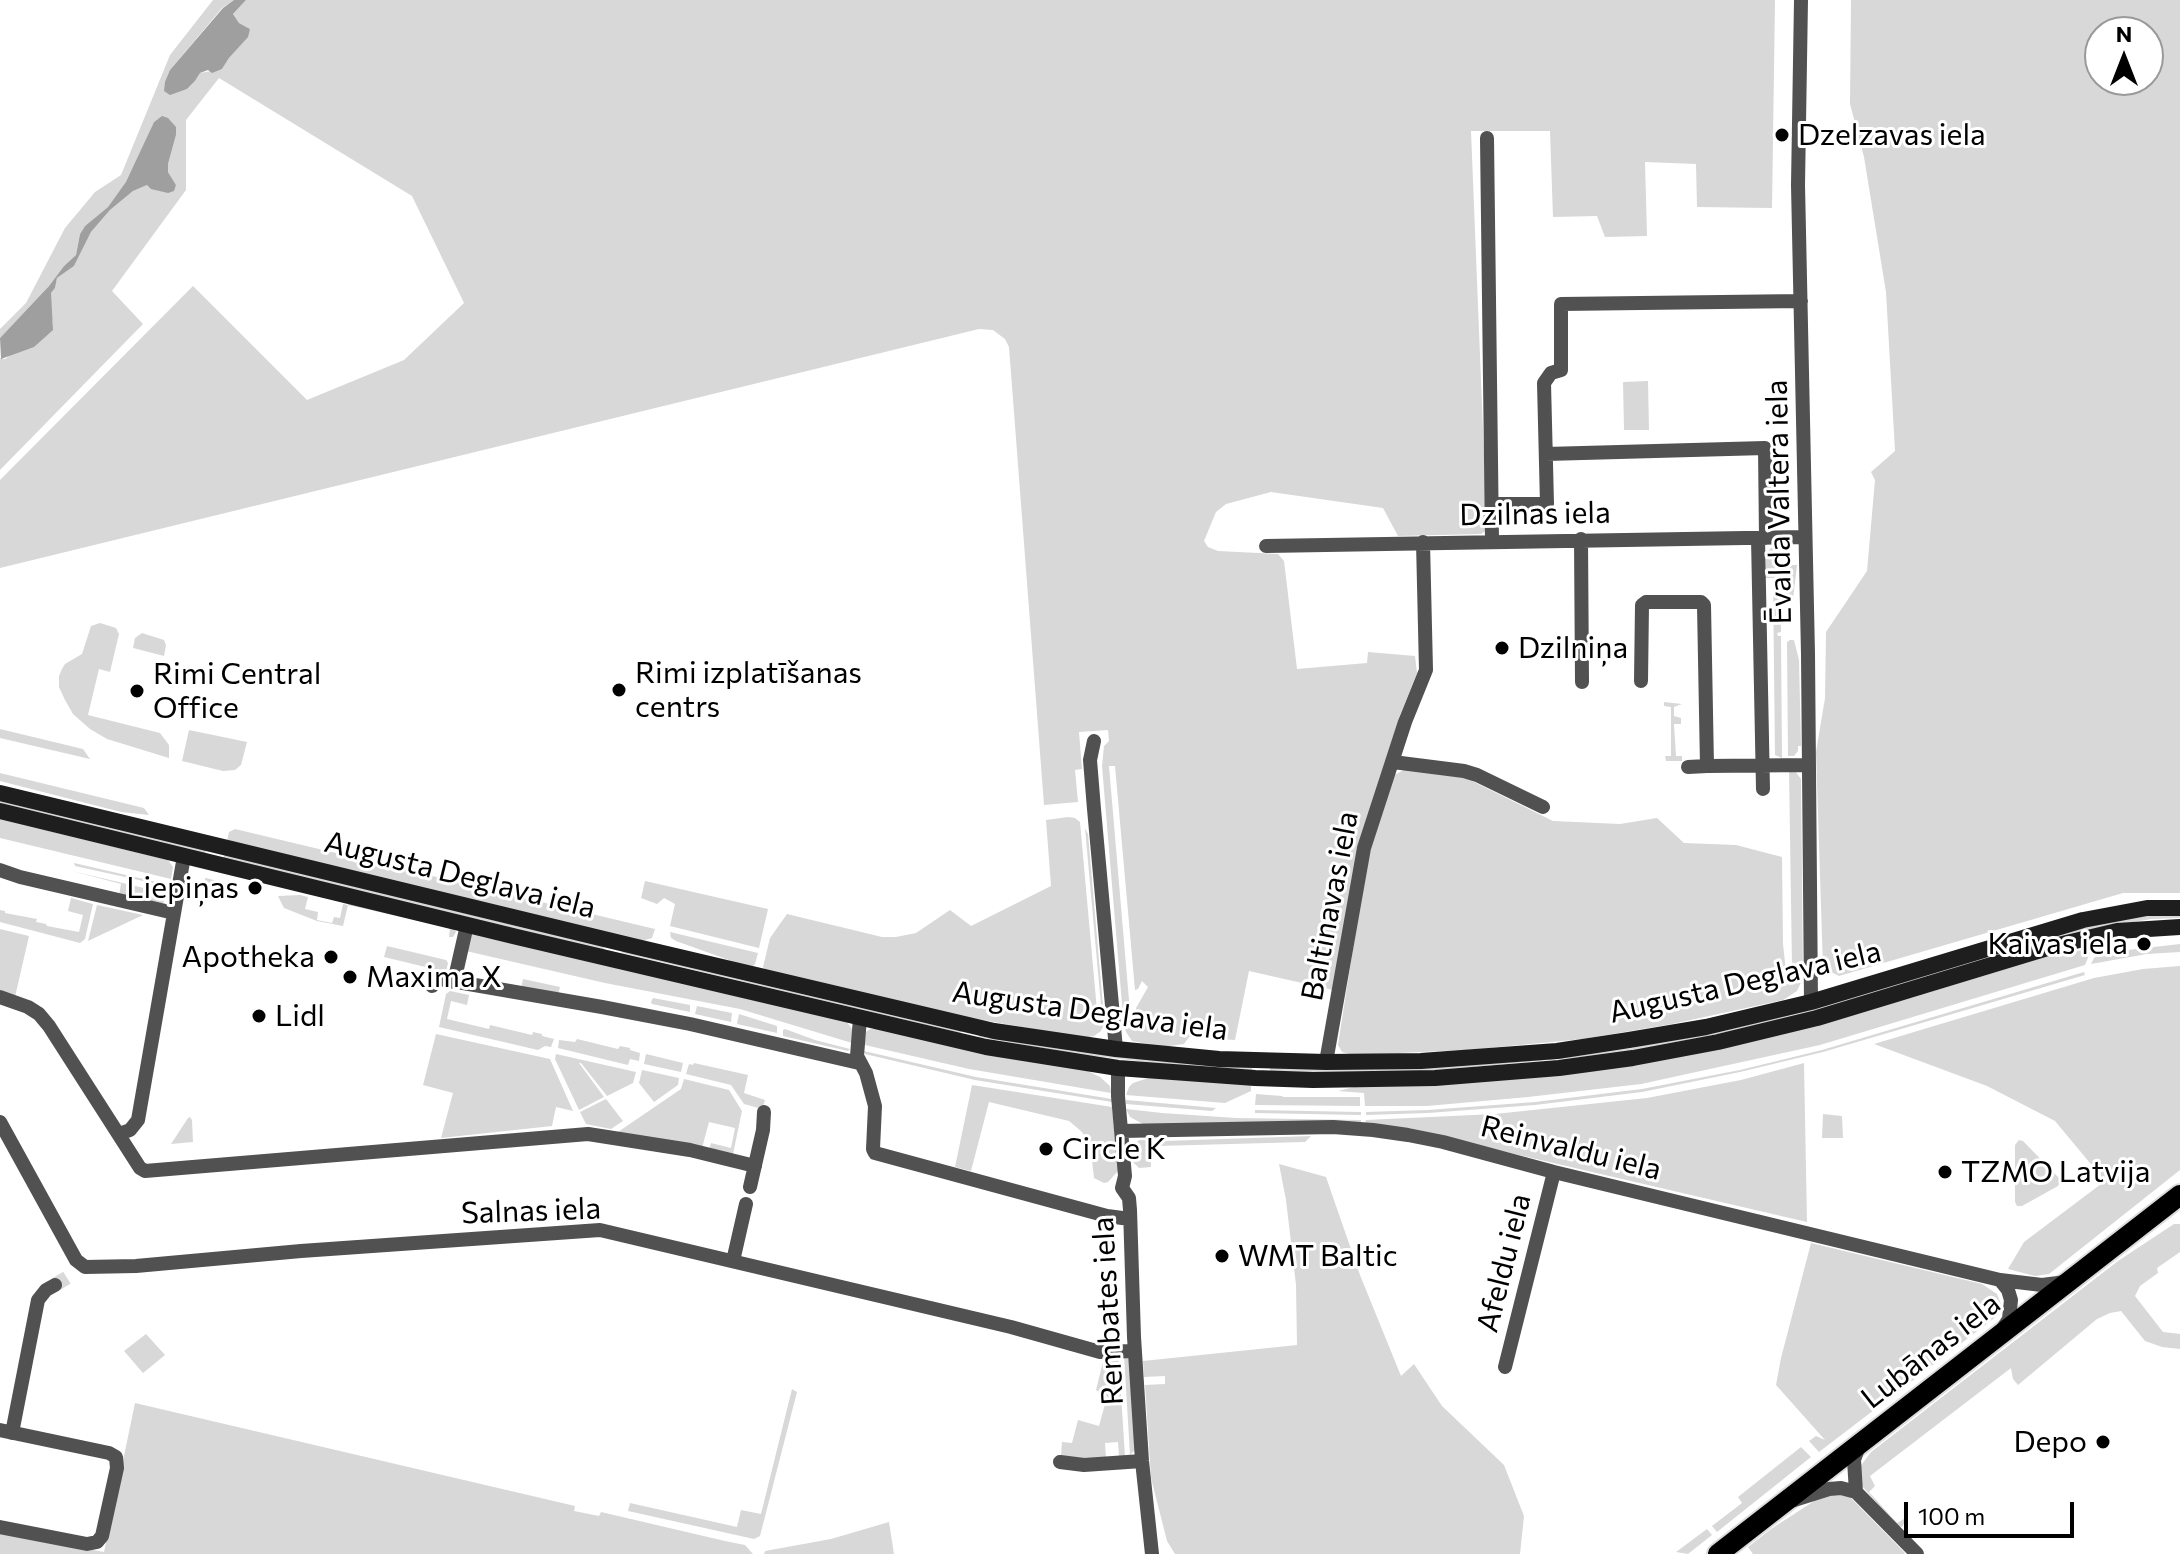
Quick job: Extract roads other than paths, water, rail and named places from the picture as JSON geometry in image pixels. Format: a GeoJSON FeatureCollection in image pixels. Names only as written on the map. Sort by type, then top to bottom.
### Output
{"type":"FeatureCollection","features":[{"type":"Feature","properties":{"kind":"main road","name":"Augusta Deglava iela"},"geometry":{"type":"LineString","coordinates":[[0,793],[610,941],[970,1034],[1118,1068],[1187,1074],[1313,1080],[1435,1078],[1559,1068],[1633,1058],[1788,1025],[2054,946],[2117,931],[2180,927]]}},
{"type":"Feature","properties":{"kind":"main road","name":"Augusta Deglava iela"},"geometry":{"type":"LineString","coordinates":[[0,811],[860,1018],[970,1034],[1219,1059],[1421,1061],[1557,1051],[1706,1027],[1811,1002],[2083,920],[2147,908],[2180,908]]}},
{"type":"Feature","properties":{"kind":"main road","name":"Lubānas iela"},"geometry":{"type":"LineString","coordinates":[[1718,1554],[2180,1195]]}},
{"type":"Feature","properties":{"kind":"street","name":"Ēvalda Valtera iela"},"geometry":{"type":"LineString","coordinates":[[1801,0],[1798,170],[1811,1002]]}},
{"type":"Feature","properties":{"kind":"street"},"geometry":{"type":"LineString","coordinates":[[1487,138],[1492,541]]}},
{"type":"Feature","properties":{"kind":"street"},"geometry":{"type":"LineString","coordinates":[[1492,504],[1547,504],[1544,383],[1551,373],[1561,370],[1561,304],[1801,301]]}},
{"type":"Feature","properties":{"kind":"street"},"geometry":{"type":"LineString","coordinates":[[1546,454],[1765,448],[1762,538],[1763,789]]}},
{"type":"Feature","properties":{"kind":"street","name":"Dzilnas iela"},"geometry":{"type":"LineString","coordinates":[[1266,546],[1805,537]]}},
{"type":"Feature","properties":{"kind":"street"},"geometry":{"type":"LineString","coordinates":[[1581,539],[1582,682]]}},
{"type":"Feature","properties":{"kind":"street","name":"Baltinavas iela"},"geometry":{"type":"LineString","coordinates":[[1326,1062],[1364,848],[1405,722],[1426,670],[1423,542]]}},
{"type":"Feature","properties":{"kind":"street"},"geometry":{"type":"LineString","coordinates":[[1641,681],[1642,605],[1646,602],[1701,602],[1704,605],[1707,766]]}},
{"type":"Feature","properties":{"kind":"street"},"geometry":{"type":"LineString","coordinates":[[1094,741],[1090,760],[1116,1049]]}},
{"type":"Feature","properties":{"kind":"street"},"geometry":{"type":"LineString","coordinates":[[1393,762],[1464,771],[1543,807]]}},
{"type":"Feature","properties":{"kind":"street"},"geometry":{"type":"LineString","coordinates":[[1688,767],[1809,765]]}},
{"type":"Feature","properties":{"kind":"street"},"geometry":{"type":"LineString","coordinates":[[119,1134],[130,1130],[138,1120],[184,856]]}},
{"type":"Feature","properties":{"kind":"street"},"geometry":{"type":"LineString","coordinates":[[0,870],[174,913]]}},
{"type":"Feature","properties":{"kind":"street"},"geometry":{"type":"LineString","coordinates":[[454,982],[467,925]]}},
{"type":"Feature","properties":{"kind":"street"},"geometry":{"type":"LineString","coordinates":[[432,986],[440,979],[690,1024],[859,1063]]}},
{"type":"Feature","properties":{"kind":"street"},"geometry":{"type":"LineString","coordinates":[[0,997],[39,1014],[140,1168],[145,1171],[588,1134],[690,1150],[755,1166]]}},
{"type":"Feature","properties":{"kind":"street"},"geometry":{"type":"LineString","coordinates":[[860,1018],[857,1056],[866,1073],[875,1106],[875,1153],[1112,1218],[1130,1219]]}},
{"type":"Feature","properties":{"kind":"street","name":"Rembates iela"},"geometry":{"type":"LineString","coordinates":[[1118,1068],[1125,1176],[1122,1188],[1129,1198],[1142,1461],[1152,1554]]}},
{"type":"Feature","properties":{"kind":"street"},"geometry":{"type":"LineString","coordinates":[[750,1187],[764,1112]]}},
{"type":"Feature","properties":{"kind":"street"},"geometry":{"type":"LineString","coordinates":[[0,1122],[76,1260],[85,1267],[71,1275]]}},
{"type":"Feature","properties":{"kind":"street","name":"Reinvaldu iela"},"geometry":{"type":"LineString","coordinates":[[1121,1131],[1363,1129],[1443,1142],[1554,1172],[2000,1280],[2042,1285],[2070,1282]]}},
{"type":"Feature","properties":{"kind":"street","name":"Afeldu iela"},"geometry":{"type":"LineString","coordinates":[[1505,1367],[1554,1172]]}},
{"type":"Feature","properties":{"kind":"street"},"geometry":{"type":"LineString","coordinates":[[733,1261],[747,1228],[746,1204]]}},
{"type":"Feature","properties":{"kind":"street","name":"Salnas iela"},"geometry":{"type":"LineString","coordinates":[[85,1267],[102,1269],[301,1251],[600,1230],[1011,1327],[1100,1352],[1135,1351]]}},
{"type":"Feature","properties":{"kind":"street"},"geometry":{"type":"LineString","coordinates":[[1997,1338],[2009,1319],[2011,1300],[2000,1280]]}},
{"type":"Feature","properties":{"kind":"street"},"geometry":{"type":"LineString","coordinates":[[0,1527],[87,1544],[97,1542],[102,1536],[117,1468],[116,1457],[6,1431],[38,1300],[55,1285]]}},
{"type":"Feature","properties":{"kind":"street"},"geometry":{"type":"LineString","coordinates":[[1856,1492],[1854,1460],[1859,1446]]}},
{"type":"Feature","properties":{"kind":"street"},"geometry":{"type":"LineString","coordinates":[[1060,1462],[1084,1465],[1142,1461]]}},
{"type":"Feature","properties":{"kind":"street"},"geometry":{"type":"LineString","coordinates":[[1786,1502],[1829,1489],[1856,1492],[1917,1554]]}},
{"type":"Feature","properties":{"kind":"tunnel"},"geometry":{"type":"LineString","coordinates":[[55,1285],[71,1275]]}},
{"type":"Feature","properties":{"kind":"place","name":"Dzelzavas iela"},"geometry":{"type":"Point","coordinates":[1782,135]}},
{"type":"Feature","properties":{"kind":"place","name":"Dzilniņa"},"geometry":{"type":"Point","coordinates":[1502,648]}},
{"type":"Feature","properties":{"kind":"place","name":"Rimi izplatīšanas centrs"},"geometry":{"type":"Point","coordinates":[619,690]}},
{"type":"Feature","properties":{"kind":"place","name":"Rimi Central Office"},"geometry":{"type":"Point","coordinates":[137,691]}},
{"type":"Feature","properties":{"kind":"place","name":"Liepiņas"},"geometry":{"type":"Point","coordinates":[255,888]}},
{"type":"Feature","properties":{"kind":"place","name":"Kaivas iela"},"geometry":{"type":"Point","coordinates":[2144,944]}},
{"type":"Feature","properties":{"kind":"place","name":"Apotheka"},"geometry":{"type":"Point","coordinates":[331,957]}},
{"type":"Feature","properties":{"kind":"place","name":"Maxima X"},"geometry":{"type":"Point","coordinates":[350,977]}},
{"type":"Feature","properties":{"kind":"place","name":"Lidl"},"geometry":{"type":"Point","coordinates":[259,1016]}},
{"type":"Feature","properties":{"kind":"place","name":"Circle K"},"geometry":{"type":"Point","coordinates":[1046,1149]}},
{"type":"Feature","properties":{"kind":"place","name":"TZMO Latvija"},"geometry":{"type":"Point","coordinates":[1945,1172]}},
{"type":"Feature","properties":{"kind":"place","name":"WMT Baltic"},"geometry":{"type":"Point","coordinates":[1222,1256]}},
{"type":"Feature","properties":{"kind":"place","name":"Depo"},"geometry":{"type":"Point","coordinates":[2103,1442]}}]}
